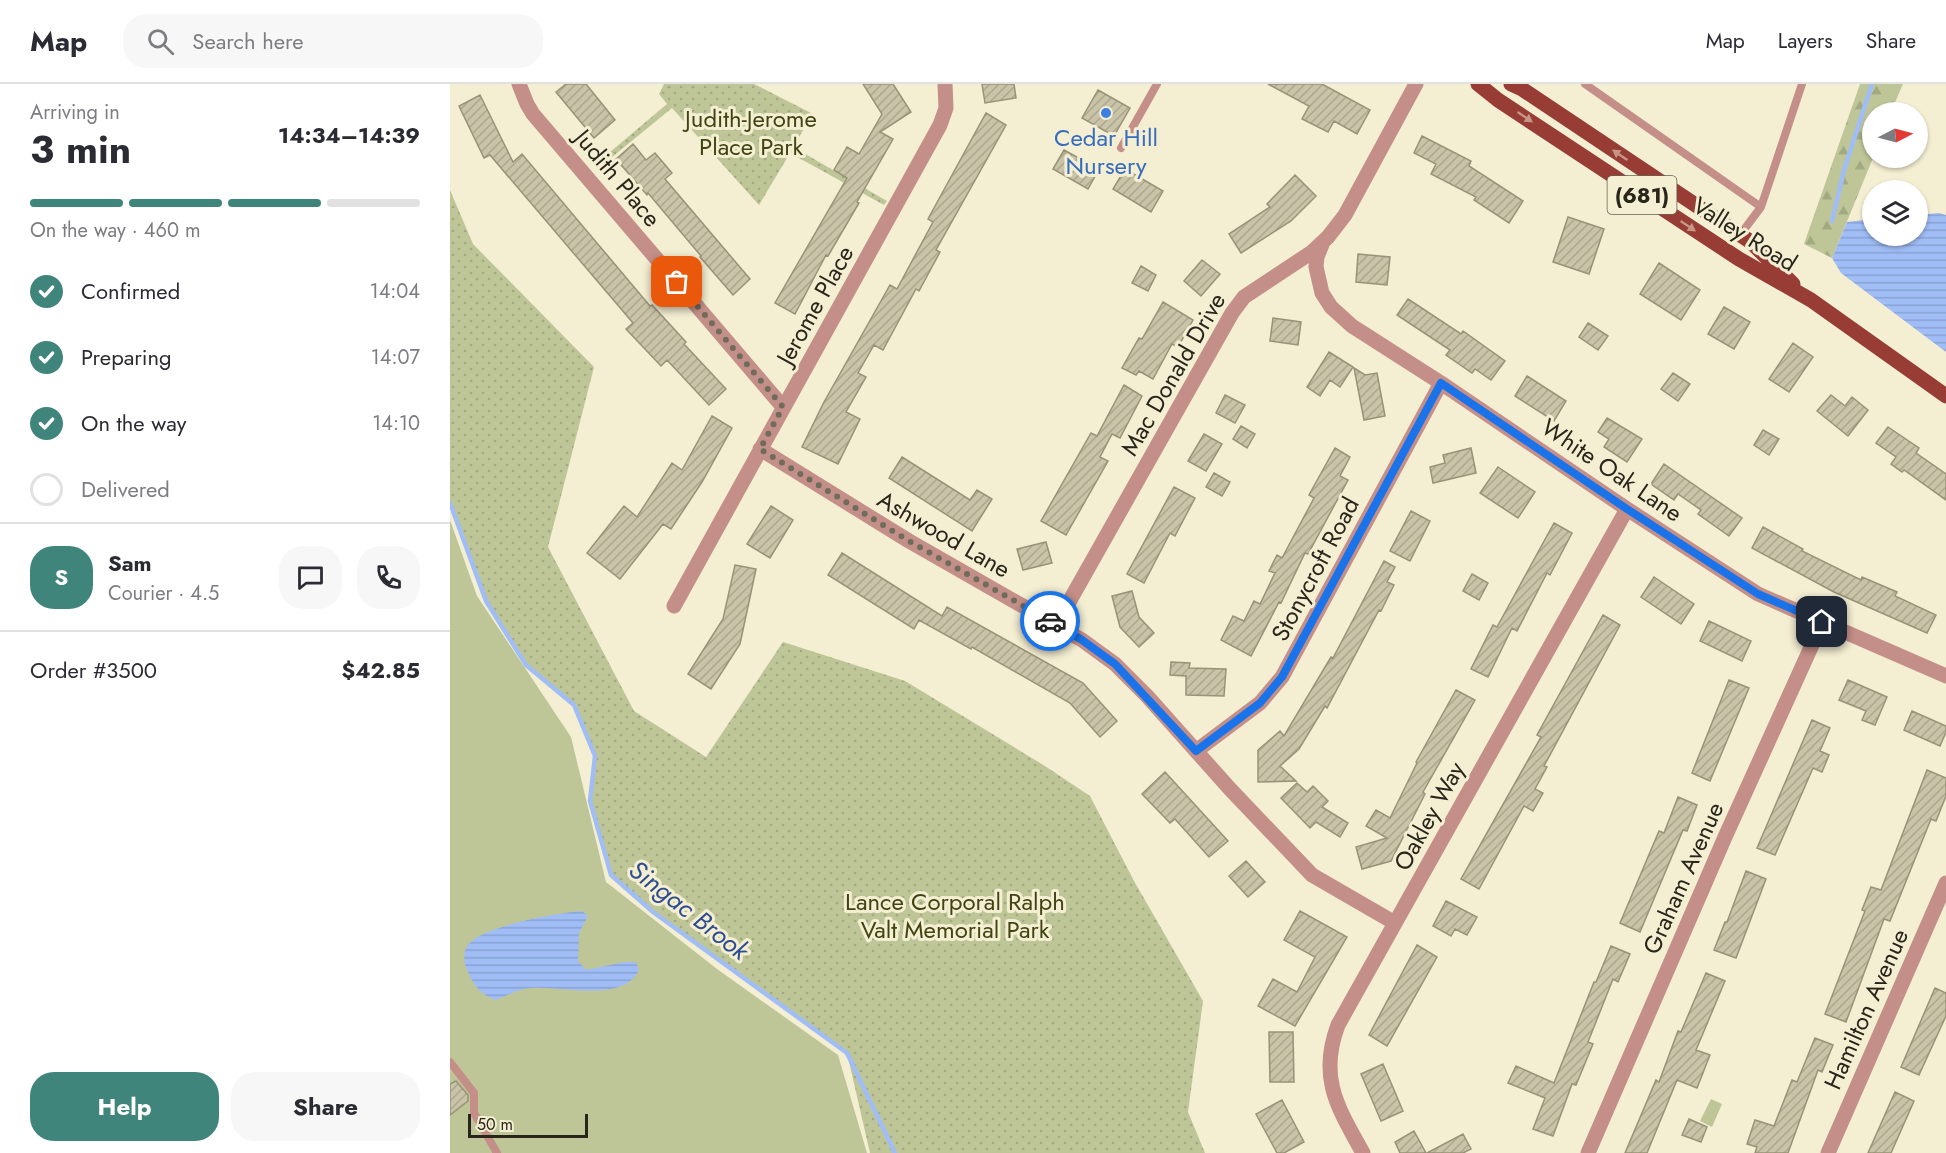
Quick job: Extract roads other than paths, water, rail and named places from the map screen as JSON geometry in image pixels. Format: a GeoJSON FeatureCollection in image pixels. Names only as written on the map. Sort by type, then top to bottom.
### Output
{"type":"FeatureCollection","features":[{"type":"Feature","properties":{"kind":"main road","name":"Valley Road"},"geometry":{"type":"LineString","coordinates":[[1478,84],[1498,100],[1712,241],[1811,300],[1946,396]]}},
{"type":"Feature","properties":{"kind":"main road","name":"Valley Road"},"geometry":{"type":"LineString","coordinates":[[1519,86],[1740,235],[1811,300]]}},
{"type":"Feature","properties":{"kind":"street","name":"Judith Place"},"geometry":{"type":"LineString","coordinates":[[519,84],[533,114],[783,407]]}},
{"type":"Feature","properties":{"kind":"street","name":"Jerome Place"},"geometry":{"type":"LineString","coordinates":[[674,606],[940,125],[946,108],[945,84]]}},
{"type":"Feature","properties":{"kind":"street","name":"Mac Donald Drive"},"geometry":{"type":"LineString","coordinates":[[1056,625],[1232,313],[1244,297],[1298,262],[1323,242],[1345,215],[1416,84]]}},
{"type":"Feature","properties":{"kind":"street","name":"White Oak Lane"},"geometry":{"type":"LineString","coordinates":[[1323,242],[1317,257],[1317,278],[1322,293],[1331,307],[1352,326],[1758,594],[1946,676]]}},
{"type":"Feature","properties":{"kind":"street","name":"Stonycroft Road"},"geometry":{"type":"LineString","coordinates":[[1196,751],[1260,703],[1282,677],[1441,383]]}},
{"type":"Feature","properties":{"kind":"street","name":"Ashwood Lane"},"geometry":{"type":"LineString","coordinates":[[760,449],[909,541],[1082,640],[1115,664],[1312,874],[1395,923]]}},
{"type":"Feature","properties":{"kind":"street","name":"Oakley Way"},"geometry":{"type":"LineString","coordinates":[[1363,1153],[1337,1106],[1330,1079],[1329,1059],[1338,1025],[1627,509]]}},
{"type":"Feature","properties":{"kind":"street","name":"Graham Avenue"},"geometry":{"type":"LineString","coordinates":[[1588,1153],[1720,848],[1822,622]]}},
{"type":"Feature","properties":{"kind":"street","name":"Hamilton Avenue"},"geometry":{"type":"LineString","coordinates":[[1828,1153],[1946,883]]}},
{"type":"Feature","properties":{"kind":"lane"},"geometry":{"type":"LineString","coordinates":[[1120,148],[1157,84]]}},
{"type":"Feature","properties":{"kind":"lane"},"geometry":{"type":"LineString","coordinates":[[1585,84],[1761,207]]}},
{"type":"Feature","properties":{"kind":"lane"},"geometry":{"type":"LineString","coordinates":[[1740,235],[1761,207],[1802,84]]}},
{"type":"Feature","properties":{"kind":"lane"},"geometry":{"type":"LineString","coordinates":[[452,1068],[474,1093],[474,1113],[496,1153]]}},
{"type":"Feature","properties":{"kind":"water"},"geometry":{"type":"Polygon","coordinates":[[[1928,214],[1946,215],[1946,352],[1841,273],[1832,258],[1847,222],[1862,220],[1862,246],[1928,246],[1928,214]]]}},
{"type":"Feature","properties":{"kind":"water"},"geometry":{"type":"Polygon","coordinates":[[[582,911],[588,916],[579,933],[578,961],[586,970],[624,962],[636,962],[639,970],[631,980],[619,987],[605,990],[530,988],[495,1000],[475,986],[464,958],[466,948],[476,938],[504,926],[556,914],[582,911]]]}},
{"type":"Feature","properties":{"kind":"waterway"},"geometry":{"type":"LineString","coordinates":[[1832,221],[1844,170],[1872,84]]}},
{"type":"Feature","properties":{"kind":"waterway","name":"Singac Brook"},"geometry":{"type":"LineString","coordinates":[[450,503],[486,601],[526,665],[574,705],[595,756],[590,801],[611,875],[653,912],[847,1053],[895,1153]]}},
{"type":"Feature","properties":{"kind":"place","name":"Cedar Hill Nursery"},"geometry":{"type":"Point","coordinates":[1106,113]}},
{"type":"Feature","properties":{"kind":"park label","name":"Judith-Jerome Place Park"},"geometry":{"type":"Point","coordinates":[751,132]}},
{"type":"Feature","properties":{"kind":"park label","name":"Lance Corporal Ralph Valt Memorial Park"},"geometry":{"type":"Point","coordinates":[955,915]}}]}
